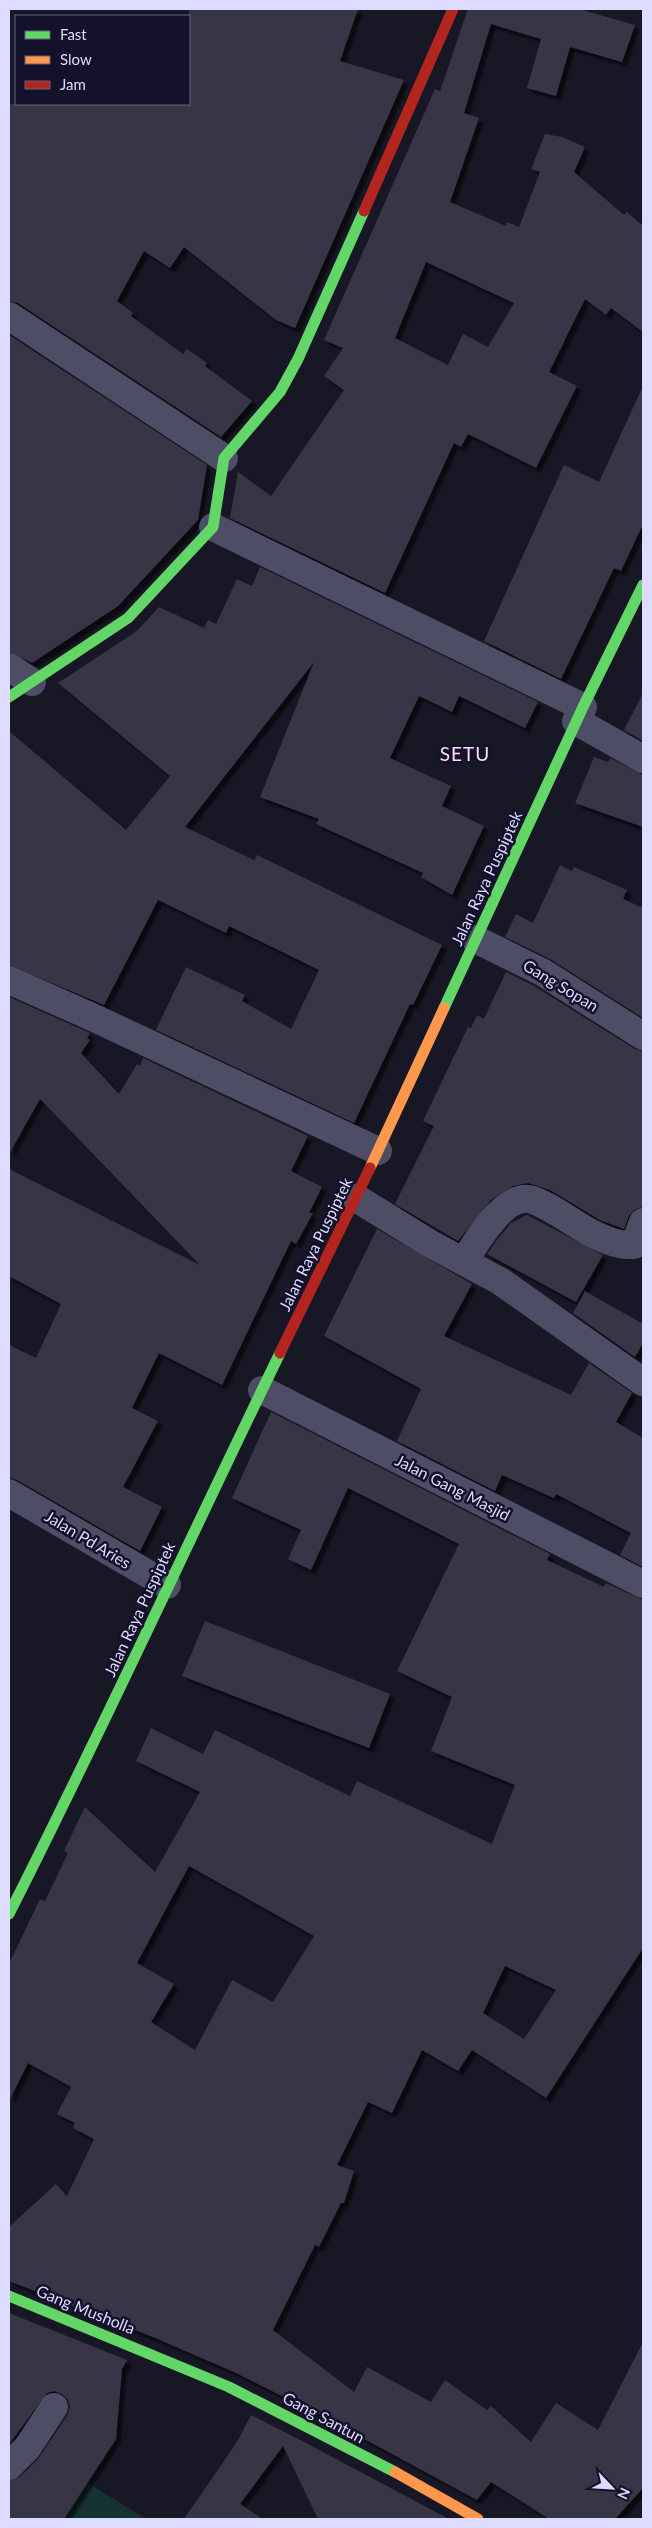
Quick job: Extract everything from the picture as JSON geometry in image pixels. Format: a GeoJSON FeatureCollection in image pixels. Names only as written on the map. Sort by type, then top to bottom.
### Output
{"type":"FeatureCollection","features":[{"type":"Feature","properties":{"kind":"main road"},"geometry":{"type":"LineString","coordinates":[[9,697],[128,618],[213,527],[224,458],[280,392],[298,359],[453,9]]}},
{"type":"Feature","properties":{"kind":"main road","name":"Jalan Raya Puspiptek"},"geometry":{"type":"LineString","coordinates":[[9,1914],[87,1760],[167,1585],[356,1198],[579,714],[643,585]]}},
{"type":"Feature","properties":{"kind":"main road","name":"Gang Musholla"},"geometry":{"type":"LineString","coordinates":[[9,2296],[151,2352]]}},
{"type":"Feature","properties":{"kind":"main road","name":"Gang Santun"},"geometry":{"type":"LineString","coordinates":[[151,2352],[278,2410],[451,2502],[478,2519]]}},
{"type":"Feature","properties":{"kind":"street"},"geometry":{"type":"LineString","coordinates":[[9,316],[224,458]]}},
{"type":"Feature","properties":{"kind":"street"},"geometry":{"type":"LineString","coordinates":[[213,527],[579,714],[643,759]]}},
{"type":"Feature","properties":{"kind":"street"},"geometry":{"type":"LineString","coordinates":[[9,667],[32,682]]}},
{"type":"Feature","properties":{"kind":"street","name":"Gang Sopan"},"geometry":{"type":"LineString","coordinates":[[475,939],[542,972],[643,1036]]}},
{"type":"Feature","properties":{"kind":"street"},"geometry":{"type":"LineString","coordinates":[[9,980],[378,1151]]}},
{"type":"Feature","properties":{"kind":"street"},"geometry":{"type":"LineString","coordinates":[[356,1198],[429,1243],[466,1260],[500,1281],[604,1357],[643,1382]]}},
{"type":"Feature","properties":{"kind":"street"},"geometry":{"type":"LineString","coordinates":[[466,1260],[476,1241],[492,1220],[512,1204],[526,1199],[537,1202],[585,1230],[620,1244],[634,1245],[643,1222]]}},
{"type":"Feature","properties":{"kind":"street","name":"Jalan Gang Masjid"},"geometry":{"type":"LineString","coordinates":[[262,1390],[643,1584]]}},
{"type":"Feature","properties":{"kind":"street","name":"Jalan Pd Aries"},"geometry":{"type":"LineString","coordinates":[[15,1504],[167,1585]]}},
{"type":"Feature","properties":{"kind":"street"},"geometry":{"type":"LineString","coordinates":[[9,2466],[27,2448],[54,2407]]}},
{"type":"Feature","properties":{"kind":"green space"},"geometry":{"type":"Polygon","coordinates":[[[85,2481],[146,2519],[61,2519],[85,2481]]]}},
{"type":"Feature","properties":{"kind":"building"},"geometry":{"type":"Polygon","coordinates":[[[189,9],[358,9],[340,61],[404,80],[295,328],[276,320],[184,247],[170,268],[144,251],[117,301],[133,313],[131,316],[183,354],[187,349],[207,363],[205,366],[252,401],[221,437],[18,303],[9,301],[9,104],[190,105],[189,9]]]}},
{"type":"Feature","properties":{"kind":"building"},"geometry":{"type":"Polygon","coordinates":[[[468,9],[579,9],[635,25],[622,62],[570,47],[556,96],[527,88],[541,39],[491,24],[464,113],[479,118],[450,202],[506,226],[507,222],[519,227],[540,172],[531,169],[545,134],[562,137],[585,147],[574,172],[624,215],[627,212],[643,226],[643,332],[611,308],[606,315],[585,299],[549,372],[577,386],[536,468],[468,434],[461,447],[454,443],[385,593],[230,518],[238,472],[271,496],[344,390],[324,376],[343,348],[324,340],[435,89],[440,91],[468,9]],[[426,262],[395,338],[448,365],[463,334],[488,347],[514,303],[426,262]]]}},
{"type":"Feature","properties":{"kind":"building"},"geometry":{"type":"Polygon","coordinates":[[[9,335],[207,465],[198,520],[118,606],[32,663],[9,652],[9,335]]]}},
{"type":"Feature","properties":{"kind":"building"},"geometry":{"type":"Polygon","coordinates":[[[643,386],[643,524],[621,571],[614,568],[561,679],[484,641],[564,465],[599,482],[643,386]]]}},
{"type":"Feature","properties":{"kind":"building"},"geometry":{"type":"Polygon","coordinates":[[[260,567],[538,702],[525,728],[459,696],[452,712],[419,696],[390,758],[451,786],[442,806],[484,826],[452,895],[421,877],[423,873],[316,824],[319,819],[260,797],[314,662],[185,827],[254,860],[257,855],[442,945],[413,1005],[410,1004],[354,1123],[156,1030],[186,967],[245,995],[242,1001],[291,1029],[319,970],[229,926],[226,933],[158,900],[104,1005],[9,965],[9,731],[126,830],[170,776],[58,683],[137,631],[159,607],[204,628],[208,620],[216,624],[237,579],[252,586],[260,567]]]}},
{"type":"Feature","properties":{"kind":"building"},"geometry":{"type":"Polygon","coordinates":[[[643,693],[643,741],[624,730],[643,693]]]}},
{"type":"Feature","properties":{"kind":"building"},"geometry":{"type":"Polygon","coordinates":[[[594,757],[608,762],[610,758],[643,775],[643,827],[575,803],[594,757]]]}},
{"type":"Feature","properties":{"kind":"building"},"geometry":{"type":"Polygon","coordinates":[[[560,865],[572,871],[574,867],[627,890],[623,899],[643,908],[643,1018],[550,959],[505,937],[516,914],[533,923],[560,865]]]}},
{"type":"Feature","properties":{"kind":"building"},"geometry":{"type":"Polygon","coordinates":[[[506,972],[534,986],[635,1049],[643,1051],[643,1202],[642,1207],[634,1210],[629,1216],[624,1229],[600,1220],[550,1190],[528,1183],[513,1186],[491,1200],[458,1241],[395,1204],[434,1126],[423,1121],[468,1027],[471,1028],[477,1015],[484,1019],[506,972]]]}},
{"type":"Feature","properties":{"kind":"building"},"geometry":{"type":"Polygon","coordinates":[[[9,997],[90,1033],[87,1038],[90,1040],[81,1053],[119,1094],[137,1064],[140,1066],[143,1058],[308,1136],[291,1171],[322,1187],[309,1213],[313,1213],[296,1244],[291,1241],[222,1385],[159,1353],[132,1408],[158,1421],[123,1487],[162,1507],[140,1551],[9,1477],[9,1345],[36,1358],[61,1304],[9,1276],[9,1169],[200,1265],[40,1099],[9,1154],[9,997]]]}},
{"type":"Feature","properties":{"kind":"building"},"geometry":{"type":"Polygon","coordinates":[[[527,1215],[603,1255],[576,1302],[487,1254],[511,1223],[527,1215]]]}},
{"type":"Feature","properties":{"kind":"building"},"geometry":{"type":"Polygon","coordinates":[[[377,1229],[472,1284],[444,1336],[571,1395],[589,1363],[632,1393],[616,1422],[643,1438],[643,1567],[620,1555],[631,1533],[556,1494],[554,1498],[502,1475],[495,1491],[397,1441],[421,1389],[324,1336],[377,1229]]]}},
{"type":"Feature","properties":{"kind":"building"},"geometry":{"type":"Polygon","coordinates":[[[585,1291],[643,1324],[643,1343],[635,1357],[573,1313],[585,1291]]]}},
{"type":"Feature","properties":{"kind":"building"},"geometry":{"type":"Polygon","coordinates":[[[271,1412],[550,1554],[547,1560],[604,1587],[606,1583],[643,1600],[643,1948],[546,2098],[472,2050],[458,2071],[422,2050],[392,2113],[368,2102],[337,2165],[354,2171],[344,2203],[341,2203],[319,2247],[315,2245],[273,2330],[354,2392],[367,2367],[431,2402],[445,2380],[487,2410],[491,2406],[531,2442],[556,2403],[598,2430],[643,2342],[643,2488],[615,2519],[549,2519],[491,2482],[477,2500],[320,2415],[236,2373],[153,2337],[9,2281],[9,2227],[56,2184],[67,2196],[94,2139],[73,2128],[75,2123],[57,2114],[71,2087],[28,2063],[9,2101],[9,1964],[40,1899],[45,1901],[68,1853],[64,1851],[85,1807],[155,1872],[200,1792],[136,1761],[151,1728],[203,1754],[215,1730],[350,1796],[357,1781],[492,1844],[515,1785],[431,1751],[452,1697],[397,1671],[459,1544],[348,1488],[311,1570],[288,1559],[301,1530],[232,1498],[271,1412]],[[189,1866],[137,1963],[174,1984],[151,2022],[195,2050],[232,1980],[273,2002],[314,1936],[189,1866]],[[505,1966],[483,2013],[524,2039],[556,1990],[505,1966]]]}},
{"type":"Feature","properties":{"kind":"building"},"geometry":{"type":"Polygon","coordinates":[[[205,1621],[390,1694],[369,1748],[182,1676],[205,1621]]]}},
{"type":"Feature","properties":{"kind":"building"},"geometry":{"type":"Polygon","coordinates":[[[9,2313],[127,2360],[122,2369],[116,2439],[64,2519],[9,2519],[9,2481],[20,2477],[38,2459],[67,2416],[70,2407],[68,2400],[62,2394],[54,2391],[47,2393],[9,2444],[9,2313]]]}},
{"type":"Feature","properties":{"kind":"building"},"geometry":{"type":"Polygon","coordinates":[[[251,2415],[449,2519],[318,2519],[283,2446],[240,2504],[263,2519],[184,2519],[237,2442],[251,2415]]]}},
{"type":"Feature","properties":{"kind":"traffic: fast"},"geometry":{"type":"LineString","coordinates":[[9,697],[128,618],[213,527],[224,458],[280,392],[298,359],[364,211]]}},
{"type":"Feature","properties":{"kind":"traffic: fast"},"geometry":{"type":"LineString","coordinates":[[444,1008],[583,707],[643,585]]}},
{"type":"Feature","properties":{"kind":"traffic: fast"},"geometry":{"type":"LineString","coordinates":[[9,1914],[78,1775],[280,1353]]}},
{"type":"Feature","properties":{"kind":"traffic: fast"},"geometry":{"type":"LineString","coordinates":[[9,2296],[229,2387],[395,2472]]}},
{"type":"Feature","properties":{"kind":"traffic: slow"},"geometry":{"type":"LineString","coordinates":[[370,1168],[444,1008]]}},
{"type":"Feature","properties":{"kind":"traffic: slow"},"geometry":{"type":"LineString","coordinates":[[395,2472],[478,2519]]}},
{"type":"Feature","properties":{"kind":"traffic: jam"},"geometry":{"type":"LineString","coordinates":[[364,211],[453,9]]}},
{"type":"Feature","properties":{"kind":"traffic: jam"},"geometry":{"type":"LineString","coordinates":[[280,1353],[370,1168]]}},
{"type":"Feature","properties":{"kind":"district","name":"SETU"},"geometry":{"type":"Point","coordinates":[465,753]}}]}
